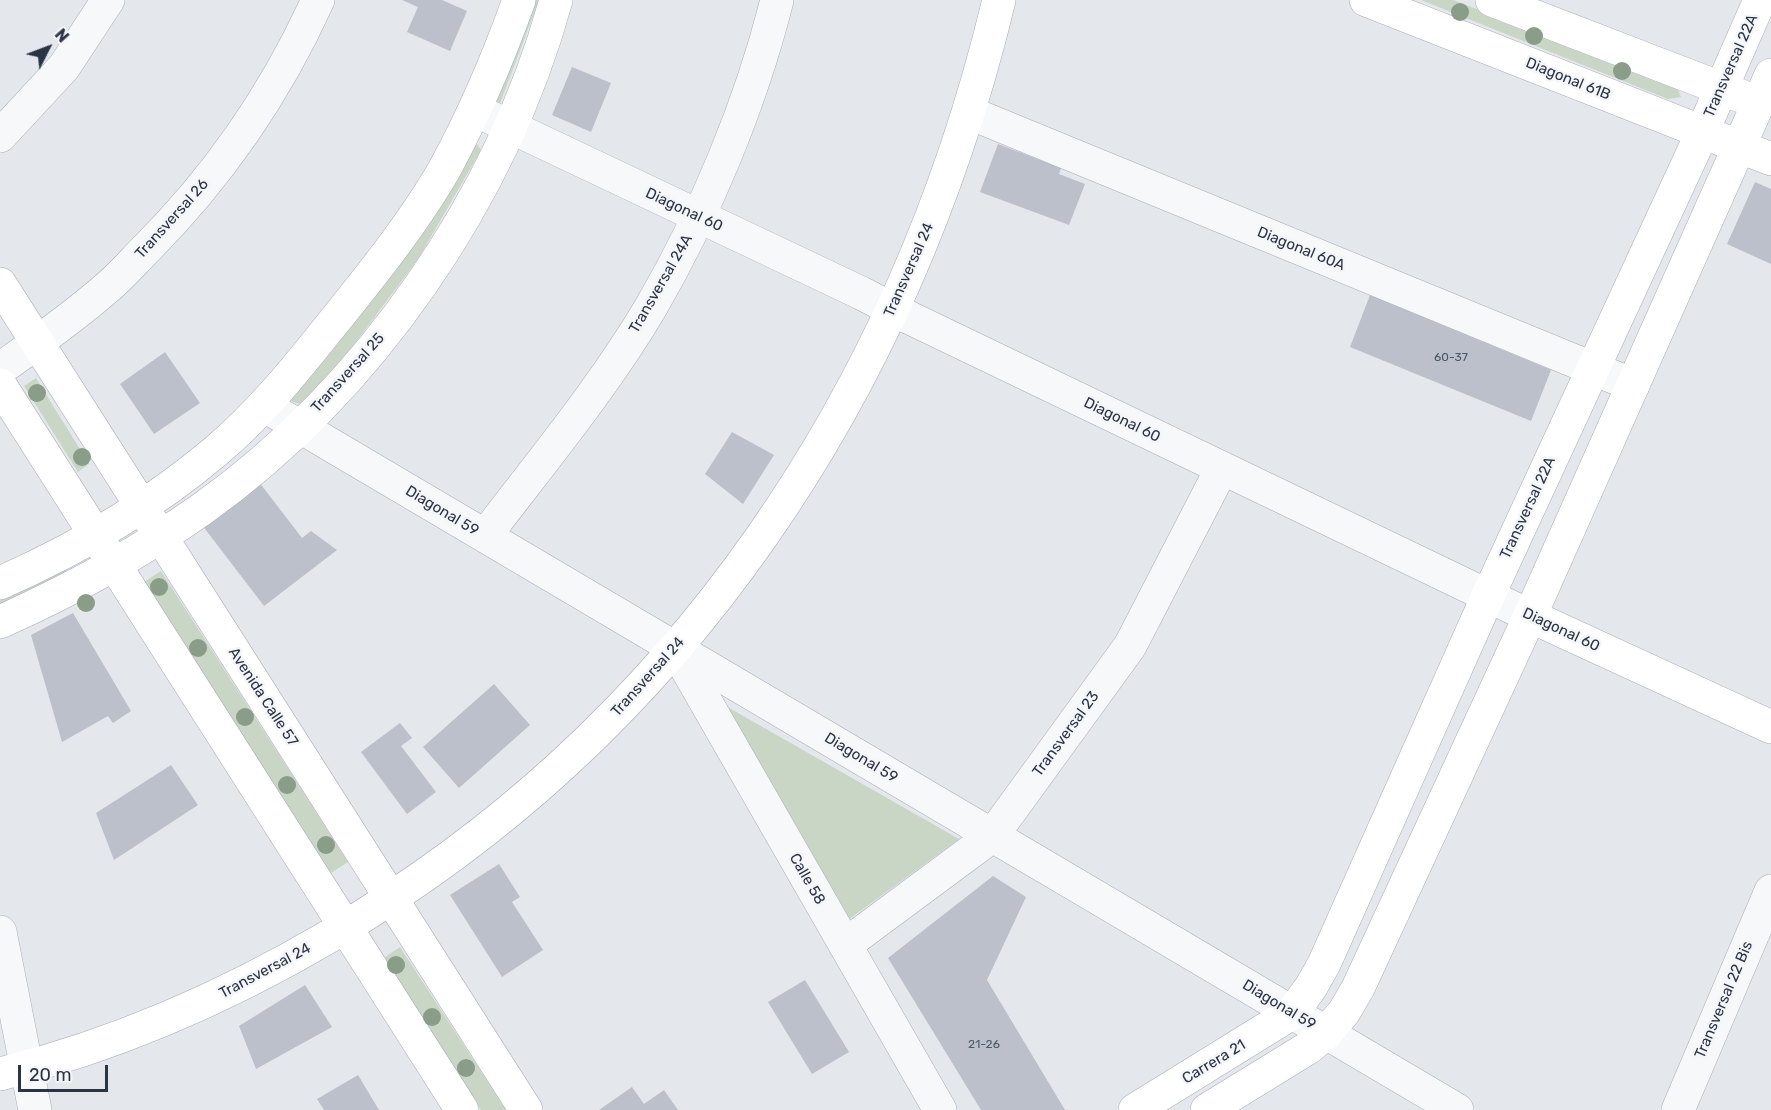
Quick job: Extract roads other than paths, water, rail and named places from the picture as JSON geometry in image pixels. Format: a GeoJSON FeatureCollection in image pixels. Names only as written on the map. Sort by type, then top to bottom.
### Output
{"type":"FeatureCollection","features":[{"type":"Feature","properties":{"kind":"street"},"geometry":{"type":"LineString","coordinates":[[0,136],[64,67],[108,0]]}},
{"type":"Feature","properties":{"kind":"street","name":"Transversal 26"},"geometry":{"type":"LineString","coordinates":[[0,369],[38,343],[110,285],[182,213],[245,133],[297,46],[318,0]]}},
{"type":"Feature","properties":{"kind":"street"},"geometry":{"type":"LineString","coordinates":[[0,584],[96,536],[142,506],[216,452],[265,406],[361,288],[442,172],[475,110],[519,0]]}},
{"type":"Feature","properties":{"kind":"street","name":"Transversal 25"},"geometry":{"type":"LineString","coordinates":[[0,622],[115,565],[203,508],[299,427],[351,374],[398,316],[478,193],[510,126],[532,72],[556,0]]}},
{"type":"Feature","properties":{"kind":"street","name":"Transversal 24A"},"geometry":{"type":"LineString","coordinates":[[485,536],[596,388],[649,309],[675,264],[698,217],[736,125],[768,36],[777,0]]}},
{"type":"Feature","properties":{"kind":"street","name":"Transversal 24"},"geometry":{"type":"LineString","coordinates":[[14,1071],[103,1044],[171,1018],[285,962],[346,927],[392,898],[488,828],[540,785],[623,706],[736,574],[794,490],[846,402],[893,310],[921,246],[970,113],[999,0]]}},
{"type":"Feature","properties":{"kind":"street","name":"Diagonal 61B"},"geometry":{"type":"LineString","coordinates":[[1367,0],[1771,159]]}},
{"type":"Feature","properties":{"kind":"street"},"geometry":{"type":"LineString","coordinates":[[1207,1110],[1308,1048],[1326,1033],[1344,1012],[1358,988],[1530,616],[1739,147],[1767,95],[1721,88],[1492,0]]}},
{"type":"Feature","properties":{"kind":"street","name":"Transversal 22A"},"geometry":{"type":"LineString","coordinates":[[1292,1013],[1311,987],[1323,964],[1760,0]]}},
{"type":"Feature","properties":{"kind":"street","name":"Diagonal 60"},"geometry":{"type":"LineString","coordinates":[[475,110],[861,293],[1530,616],[1771,727]]}},
{"type":"Feature","properties":{"kind":"street","name":"Diagonal 60A"},"geometry":{"type":"LineString","coordinates":[[970,113],[1633,385]]}},
{"type":"Feature","properties":{"kind":"street","name":"Avenida Calle 57"},"geometry":{"type":"LineString","coordinates":[[0,284],[526,1110]]}},
{"type":"Feature","properties":{"kind":"street"},"geometry":{"type":"LineString","coordinates":[[0,385],[462,1110]]}},
{"type":"Feature","properties":{"kind":"street","name":"Diagonal 59"},"geometry":{"type":"LineString","coordinates":[[265,406],[1457,1110]]}},
{"type":"Feature","properties":{"kind":"street","name":"Transversal 23"},"geometry":{"type":"LineString","coordinates":[[845,945],[992,836],[1130,646],[1222,468]]}},
{"type":"Feature","properties":{"kind":"street","name":"Calle 58"},"geometry":{"type":"LineString","coordinates":[[675,648],[940,1110]]}},
{"type":"Feature","properties":{"kind":"street","name":"Transversal 22 Bis"},"geometry":{"type":"LineString","coordinates":[[1678,1110],[1771,891]]}},
{"type":"Feature","properties":{"kind":"street"},"geometry":{"type":"LineString","coordinates":[[0,932],[14,1071],[35,1110]]}},
{"type":"Feature","properties":{"kind":"street","name":"Carrera 21"},"geometry":{"type":"LineString","coordinates":[[1135,1110],[1292,1013]]}}]}
